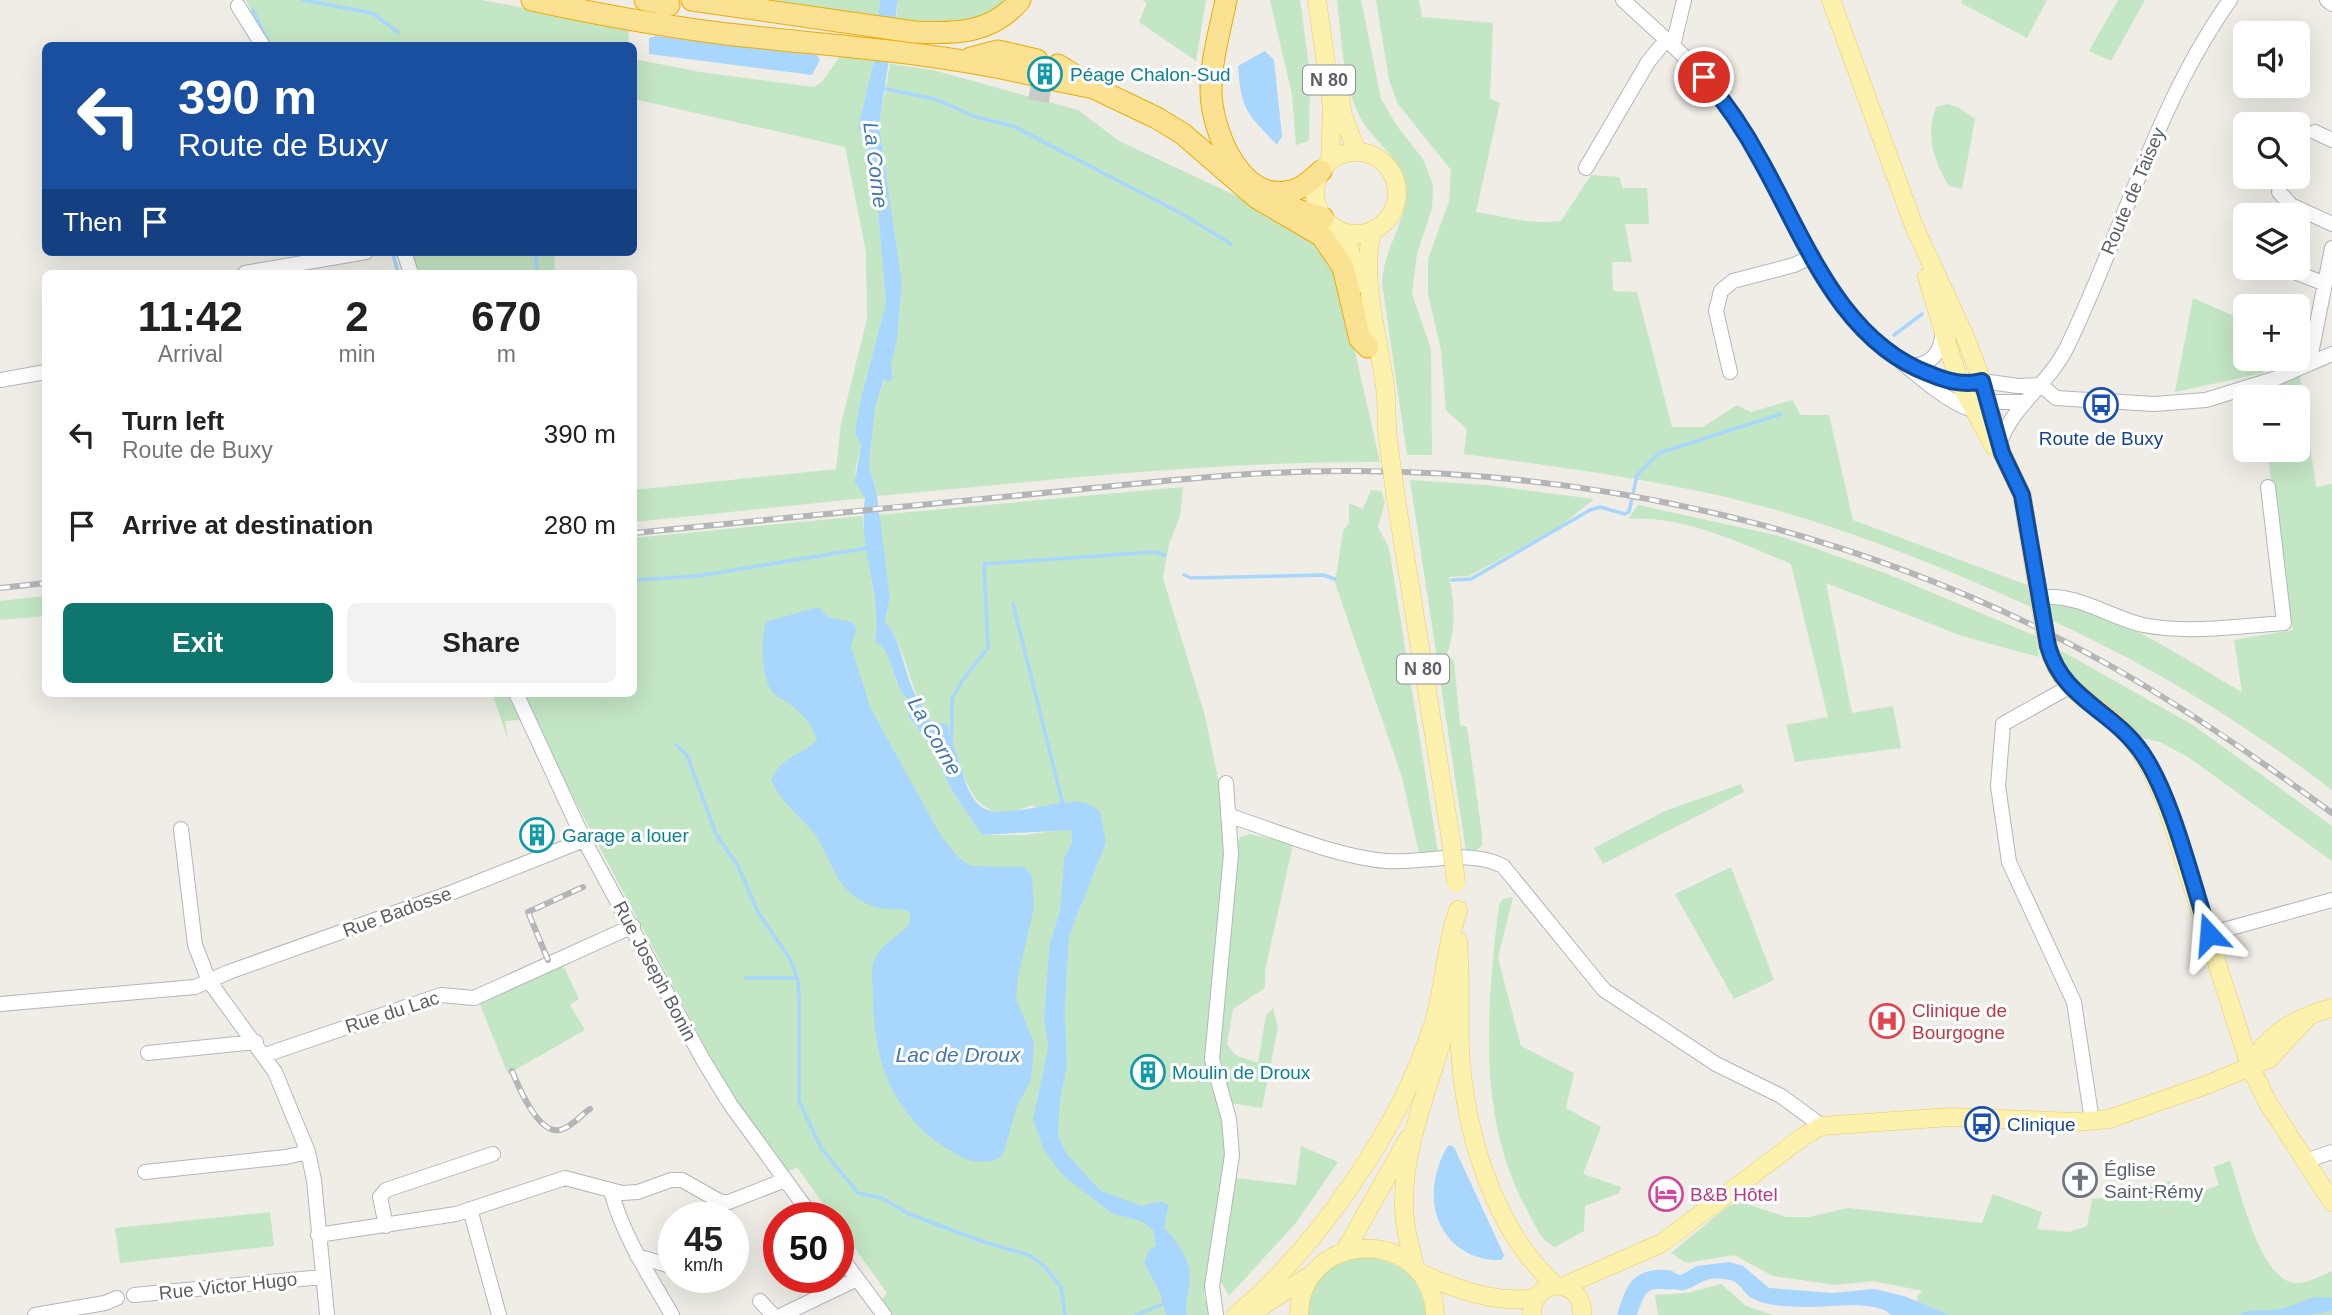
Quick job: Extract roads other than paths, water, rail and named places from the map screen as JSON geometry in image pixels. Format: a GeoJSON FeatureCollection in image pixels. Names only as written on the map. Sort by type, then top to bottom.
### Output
{"type":"FeatureCollection","features":[{"type":"Feature","properties":{"kind":"highway"},"geometry":{"type":"LineString","coordinates":[[532,0],[620,18],[728,34],[854,34]]}},
{"type":"Feature","properties":{"kind":"highway"},"geometry":{"type":"LineString","coordinates":[[645,0],[669,5]]}},
{"type":"Feature","properties":{"kind":"highway"},"geometry":{"type":"LineString","coordinates":[[731,0],[759,10],[854,34],[913,42],[966,60],[1034,75]]}},
{"type":"Feature","properties":{"kind":"highway"},"geometry":{"type":"LineString","coordinates":[[913,42],[970,32],[1003,16],[1020,0]]}},
{"type":"Feature","properties":{"kind":"highway"},"geometry":{"type":"LineString","coordinates":[[1226,0],[1211,90],[1216,125],[1229,156],[1247,178],[1274,192],[1293,191],[1326,166]]}},
{"type":"Feature","properties":{"kind":"highway"},"geometry":{"type":"LineString","coordinates":[[691,4],[759,10]]}},
{"type":"Feature","properties":{"kind":"highway"},"geometry":{"type":"LineString","coordinates":[[1055,80],[1094,88],[1136,106],[1183,134],[1268,205],[1322,236],[1335,252],[1350,288],[1360,339],[1368,347]]}},
{"type":"Feature","properties":{"kind":"highway"},"geometry":{"type":"LineString","coordinates":[[1268,205],[1298,209],[1323,218]]}},
{"type":"Feature","properties":{"kind":"main road","name":"N 80"},"geometry":{"type":"LineString","coordinates":[[1317,0],[1332,107],[1326,166]]}},
{"type":"Feature","properties":{"kind":"main road","name":"N 80"},"geometry":{"type":"LineString","coordinates":[[1326,0],[1343,116],[1357,152]]}},
{"type":"Feature","properties":{"kind":"main road"},"geometry":{"type":"LineString","coordinates":[[1830,0],[1914,226],[1982,381],[1980,407],[1993,447],[2001,447],[2022,495],[2043,622],[2054,666],[2069,687],[2119,727],[2149,764],[2166,804],[2250,1066],[2268,1102],[2332,1202]]}},
{"type":"Feature","properties":{"kind":"main road"},"geometry":{"type":"LineString","coordinates":[[1357,152],[1380,159],[1394,178],[1397,190],[1391,214],[1373,230],[1352,234],[1342,232],[1323,218],[1315,195],[1326,166],[1357,152]]}},
{"type":"Feature","properties":{"kind":"main road"},"geometry":{"type":"LineString","coordinates":[[1914,226],[1961,387],[1980,407]]}},
{"type":"Feature","properties":{"kind":"main road","name":"N 80"},"geometry":{"type":"LineString","coordinates":[[1373,230],[1369,243],[1370,287],[1386,399],[1385,421]]}},
{"type":"Feature","properties":{"kind":"main road","name":"N 80"},"geometry":{"type":"LineString","coordinates":[[1342,232],[1350,250],[1385,421],[1451,840],[1458,910],[1454,990],[1446,1030],[1414,1130],[1404,1205],[1417,1270]]}},
{"type":"Feature","properties":{"kind":"main road"},"geometry":{"type":"LineString","coordinates":[[1236,1315],[1272,1280],[1317,1227],[1358,1171],[1390,1119],[1432,1028],[1458,910]]}},
{"type":"Feature","properties":{"kind":"main road"},"geometry":{"type":"LineString","coordinates":[[1458,941],[1462,1076],[1473,1134],[1492,1191],[1509,1225],[1538,1269],[1559,1286],[1574,1292],[1584,1311]]}},
{"type":"Feature","properties":{"kind":"main road"},"geometry":{"type":"LineString","coordinates":[[1248,1315],[1345,1251],[1359,1248],[1382,1250],[1403,1258],[1417,1270],[1462,1290],[1534,1307],[1547,1287],[1559,1286],[1607,1268],[1673,1236],[1804,1136],[1822,1126],[1950,1117],[2092,1121],[2122,1115],[2250,1066],[2262,1044],[2306,1018],[2332,1008]]}},
{"type":"Feature","properties":{"kind":"main road","name":"N 80"},"geometry":{"type":"LineString","coordinates":[[1345,1251],[1414,1130]]}},
{"type":"Feature","properties":{"kind":"main road"},"geometry":{"type":"LineString","coordinates":[[1584,1311],[1607,1268]]}},
{"type":"Feature","properties":{"kind":"main road"},"geometry":{"type":"LineString","coordinates":[[1417,1270],[1433,1298],[1435,1315]]}},
{"type":"Feature","properties":{"kind":"main road"},"geometry":{"type":"LineString","coordinates":[[1299,1315],[1302,1297],[1315,1272]]}},
{"type":"Feature","properties":{"kind":"street"},"geometry":{"type":"LineString","coordinates":[[1623,0],[1718,93],[1742,128],[1813,256],[1850,316],[1958,406],[1980,407],[2024,402]]}},
{"type":"Feature","properties":{"kind":"street"},"geometry":{"type":"LineString","coordinates":[[1586,168],[1648,62],[1669,43],[1684,0]]}},
{"type":"Feature","properties":{"kind":"street","name":"Route de Taisey"},"geometry":{"type":"LineString","coordinates":[[2001,447],[2007,425],[2054,370],[2074,331],[2172,99],[2211,26],[2230,0]]}},
{"type":"Feature","properties":{"kind":"street"},"geometry":{"type":"LineString","coordinates":[[2328,0],[2332,4]]}},
{"type":"Feature","properties":{"kind":"street"},"geometry":{"type":"LineString","coordinates":[[238,6],[260,42]]}},
{"type":"Feature","properties":{"kind":"street"},"geometry":{"type":"LineString","coordinates":[[2315,132],[2332,140]]}},
{"type":"Feature","properties":{"kind":"street"},"geometry":{"type":"LineString","coordinates":[[2278,192],[2291,205],[2332,223]]}},
{"type":"Feature","properties":{"kind":"street"},"geometry":{"type":"LineString","coordinates":[[2310,358],[2332,248]]}},
{"type":"Feature","properties":{"kind":"street"},"geometry":{"type":"LineString","coordinates":[[262,270],[343,256]]}},
{"type":"Feature","properties":{"kind":"street"},"geometry":{"type":"LineString","coordinates":[[1730,372],[1716,312],[1721,291],[1733,281],[1794,265],[1813,256]]}},
{"type":"Feature","properties":{"kind":"street"},"geometry":{"type":"LineString","coordinates":[[2310,278],[2323,283]]}},
{"type":"Feature","properties":{"kind":"street"},"geometry":{"type":"LineString","coordinates":[[1908,367],[1926,363],[1936,356],[1941,346],[1943,330]]}},
{"type":"Feature","properties":{"kind":"street"},"geometry":{"type":"LineString","coordinates":[[2310,364],[2332,354]]}},
{"type":"Feature","properties":{"kind":"street"},"geometry":{"type":"LineString","coordinates":[[1908,367],[1961,387],[1982,381],[2018,386],[2041,385],[2056,398],[2181,404],[2237,392],[2291,371]]}},
{"type":"Feature","properties":{"kind":"street"},"geometry":{"type":"LineString","coordinates":[[0,380],[42,373]]}},
{"type":"Feature","properties":{"kind":"street"},"geometry":{"type":"LineString","coordinates":[[2039,598],[2069,598],[2126,620],[2164,628],[2284,623],[2268,487]]}},
{"type":"Feature","properties":{"kind":"street"},"geometry":{"type":"LineString","coordinates":[[2069,687],[2004,724],[1998,786],[2001,821],[2013,875],[2076,1007],[2092,1121]]}},
{"type":"Feature","properties":{"kind":"street","name":"Rue Joseph Bonin"},"geometry":{"type":"LineString","coordinates":[[518,697],[584,840],[633,926],[716,1084],[801,1202]]}},
{"type":"Feature","properties":{"kind":"street"},"geometry":{"type":"LineString","coordinates":[[1216,1315],[1212,1286],[1231,1172],[1231,1138],[1212,1059],[1229,884],[1230,816],[1226,783]]}},
{"type":"Feature","properties":{"kind":"street"},"geometry":{"type":"LineString","coordinates":[[1230,816],[1345,852],[1385,861],[1478,858],[1503,866],[1604,990],[1716,1064],[1781,1096],[1822,1126]]}},
{"type":"Feature","properties":{"kind":"street","name":"Rue Victor Hugo"},"geometry":{"type":"LineString","coordinates":[[181,829],[195,945],[209,981],[256,1042],[275,1072],[308,1152],[314,1180],[327,1315]]}},
{"type":"Feature","properties":{"kind":"street","name":"Rue Badosse"},"geometry":{"type":"LineString","coordinates":[[0,1004],[195,987],[584,840]]}},
{"type":"Feature","properties":{"kind":"street"},"geometry":{"type":"LineString","coordinates":[[2209,934],[2332,900]]}},
{"type":"Feature","properties":{"kind":"street","name":"Rue du Lac"},"geometry":{"type":"LineString","coordinates":[[265,1055],[441,995],[474,999],[633,926]]}},
{"type":"Feature","properties":{"kind":"street"},"geometry":{"type":"LineString","coordinates":[[148,1053],[256,1042]]}},
{"type":"Feature","properties":{"kind":"street"},"geometry":{"type":"LineString","coordinates":[[145,1172],[286,1157],[308,1152]]}},
{"type":"Feature","properties":{"kind":"street"},"geometry":{"type":"LineString","coordinates":[[2305,1161],[2332,1152]]}},
{"type":"Feature","properties":{"kind":"street"},"geometry":{"type":"LineString","coordinates":[[386,1226],[380,1197],[386,1191],[493,1154]]}},
{"type":"Feature","properties":{"kind":"street"},"geometry":{"type":"LineString","coordinates":[[318,1235],[437,1218],[565,1178],[611,1191],[638,1192],[671,1180],[681,1180],[721,1202],[729,1202],[785,1181]]}},
{"type":"Feature","properties":{"kind":"street"},"geometry":{"type":"LineString","coordinates":[[611,1191],[617,1214],[637,1256],[672,1315]]}},
{"type":"Feature","properties":{"kind":"street"},"geometry":{"type":"LineString","coordinates":[[470,1209],[499,1315]]}},
{"type":"Feature","properties":{"kind":"street"},"geometry":{"type":"LineString","coordinates":[[637,1256],[658,1262]]}},
{"type":"Feature","properties":{"kind":"street"},"geometry":{"type":"LineString","coordinates":[[854,1274],[884,1315]]}},
{"type":"Feature","properties":{"kind":"street","name":"Rue Victor Hugo"},"geometry":{"type":"LineString","coordinates":[[134,1296],[322,1277]]}},
{"type":"Feature","properties":{"kind":"street"},"geometry":{"type":"LineString","coordinates":[[782,1315],[858,1279]]}},
{"type":"Feature","properties":{"kind":"street"},"geometry":{"type":"LineString","coordinates":[[36,1315],[105,1303],[117,1298]]}},
{"type":"Feature","properties":{"kind":"street"},"geometry":{"type":"LineString","coordinates":[[760,1301],[773,1315]]}},
{"type":"Feature","properties":{"kind":"water","name":"La Corne"},"geometry":{"type":"Polygon","coordinates":[[[880,0],[898,0],[879,126],[902,283],[897,340],[891,365],[893,379],[890,382],[884,379],[875,408],[869,464],[877,496],[890,598],[885,621],[896,640],[914,691],[929,720],[948,725],[966,784],[979,805],[987,810],[1012,811],[1080,802],[1100,811],[1106,843],[1069,936],[1065,1007],[1067,1066],[1060,1102],[1058,1136],[1067,1154],[1101,1191],[1142,1206],[1162,1201],[1169,1206],[1164,1228],[1182,1250],[1188,1263],[1190,1281],[1187,1315],[1166,1315],[1160,1293],[1144,1263],[1149,1250],[1156,1246],[1153,1230],[1141,1221],[1111,1213],[1064,1176],[1045,1152],[1033,1120],[1048,1048],[1044,1018],[1049,947],[1060,910],[1064,858],[1072,843],[1071,830],[982,835],[952,791],[930,745],[908,716],[911,702],[900,688],[887,654],[875,641],[876,607],[864,535],[865,498],[855,482],[861,444],[855,433],[860,402],[886,303],[876,189],[865,141],[858,127],[874,61],[880,0]]]}},
{"type":"Feature","properties":{"kind":"water"},"geometry":{"type":"Polygon","coordinates":[[[655,36],[817,55],[820,60],[812,75],[649,54],[649,38],[655,36]]]}},
{"type":"Feature","properties":{"kind":"water"},"geometry":{"type":"Polygon","coordinates":[[[1265,51],[1274,60],[1282,136],[1277,145],[1247,110],[1239,81],[1238,66],[1265,51]]]}},
{"type":"Feature","properties":{"kind":"water","name":"Lac de Droux"},"geometry":{"type":"Polygon","coordinates":[[[818,607],[830,618],[852,622],[856,629],[851,647],[871,709],[941,836],[959,858],[971,866],[1024,867],[1032,876],[1034,907],[1018,977],[1016,998],[1034,1043],[1031,1080],[1017,1106],[1000,1158],[979,1162],[953,1152],[927,1134],[899,1101],[889,1082],[877,1041],[872,971],[879,952],[910,924],[910,912],[876,907],[849,891],[835,873],[820,842],[784,801],[771,780],[780,766],[817,741],[806,719],[774,694],[769,686],[763,658],[766,622],[818,607]]]}},
{"type":"Feature","properties":{"kind":"water"},"geometry":{"type":"Polygon","coordinates":[[[1449,1145],[1454,1147],[1504,1255],[1502,1260],[1485,1259],[1470,1254],[1447,1236],[1439,1223],[1434,1192],[1436,1175],[1449,1145]]]}},
{"type":"Feature","properties":{"kind":"water"},"geometry":{"type":"Polygon","coordinates":[[[1729,1262],[1743,1266],[1769,1288],[1832,1293],[1874,1289],[1904,1296],[1950,1315],[1891,1315],[1875,1307],[1851,1305],[1773,1305],[1760,1302],[1730,1280],[1711,1279],[1680,1290],[1640,1275],[1652,1271],[1681,1275],[1697,1266],[1729,1262]]]}},
{"type":"Feature","properties":{"kind":"water"},"geometry":{"type":"Polygon","coordinates":[[[1634,1280],[1645,1289],[1635,1315],[1618,1313],[1634,1280]]]}},
{"type":"Feature","properties":{"kind":"water"},"geometry":{"type":"Polygon","coordinates":[[[2314,1297],[2332,1298],[2332,1311],[2309,1315],[2239,1315],[2282,1308],[2314,1297]]]}},
{"type":"Feature","properties":{"kind":"waterway"},"geometry":{"type":"LineString","coordinates":[[303,0],[372,13],[398,32]]}},
{"type":"Feature","properties":{"kind":"waterway"},"geometry":{"type":"LineString","coordinates":[[253,10],[268,42]]}},
{"type":"Feature","properties":{"kind":"waterway"},"geometry":{"type":"LineString","coordinates":[[881,88],[935,99],[976,117],[1013,126],[1182,214],[1231,244]]}},
{"type":"Feature","properties":{"kind":"waterway"},"geometry":{"type":"LineString","coordinates":[[394,256],[397,270]]}},
{"type":"Feature","properties":{"kind":"waterway"},"geometry":{"type":"LineString","coordinates":[[536,256],[537,270]]}},
{"type":"Feature","properties":{"kind":"waterway"},"geometry":{"type":"LineString","coordinates":[[1894,335],[1922,314]]}},
{"type":"Feature","properties":{"kind":"waterway"},"geometry":{"type":"LineString","coordinates":[[1452,580],[1471,579],[1590,510],[1600,507],[1625,514],[1629,512],[1637,475],[1659,453],[1781,414]]}},
{"type":"Feature","properties":{"kind":"waterway"},"geometry":{"type":"LineString","coordinates":[[637,580],[698,576],[867,548]]}},
{"type":"Feature","properties":{"kind":"waterway","name":"La Corne"},"geometry":{"type":"LineString","coordinates":[[951,748],[952,699],[962,681],[988,648],[984,564],[1154,552],[1165,555]]}},
{"type":"Feature","properties":{"kind":"waterway"},"geometry":{"type":"LineString","coordinates":[[1184,575],[1191,578],[1323,575],[1335,579]]}},
{"type":"Feature","properties":{"kind":"waterway"},"geometry":{"type":"LineString","coordinates":[[1013,604],[1063,805]]}},
{"type":"Feature","properties":{"kind":"waterway"},"geometry":{"type":"LineString","coordinates":[[676,745],[687,755],[716,834],[738,866],[758,912],[790,959],[798,980],[799,1101],[821,1148],[858,1193],[882,1198],[909,1214],[984,1242],[1029,1255],[1045,1267],[1061,1287],[1065,1315]]}},
{"type":"Feature","properties":{"kind":"waterway"},"geometry":{"type":"LineString","coordinates":[[746,978],[796,978]]}},
{"type":"Feature","properties":{"kind":"waterway"},"geometry":{"type":"LineString","coordinates":[[1627,1315],[1640,1286],[1651,1280],[1669,1280]]}},
{"type":"Feature","properties":{"kind":"waterway"},"geometry":{"type":"LineString","coordinates":[[1136,1315],[1166,1303]]}},
{"type":"Feature","properties":{"kind":"tunnel"},"geometry":{"type":"LineString","coordinates":[[1030,89],[1052,93]]}},
{"type":"Feature","properties":{"kind":"railway"},"geometry":{"type":"LineString","coordinates":[[637,533],[1160,481],[1316,471],[1453,474],[1551,484],[1648,499],[1744,520],[1838,548],[1931,581],[2021,620],[2109,665],[2167,699],[2332,813]]}},
{"type":"Feature","properties":{"kind":"railway"},"geometry":{"type":"LineString","coordinates":[[0,588],[42,583]]}},
{"type":"Feature","properties":{"kind":"railway"},"geometry":{"type":"LineString","coordinates":[[548,960],[528,912],[583,887]]}},
{"type":"Feature","properties":{"kind":"railway"},"geometry":{"type":"LineString","coordinates":[[512,1071],[532,1110],[546,1127],[563,1129],[590,1109]]}},
{"type":"Feature","properties":{"kind":"place","name":"Péage Chalon-Sud"},"geometry":{"type":"Point","coordinates":[1045,74]}},
{"type":"Feature","properties":{"kind":"place","name":"Route de Buxy"},"geometry":{"type":"Point","coordinates":[2101,405]}},
{"type":"Feature","properties":{"kind":"place","name":"Garage a louer"},"geometry":{"type":"Point","coordinates":[537,835]}},
{"type":"Feature","properties":{"kind":"place","name":"Clinique de Bourgogne"},"geometry":{"type":"Point","coordinates":[1887,1021]}},
{"type":"Feature","properties":{"kind":"place","name":"Moulin de Droux"},"geometry":{"type":"Point","coordinates":[1148,1072]}},
{"type":"Feature","properties":{"kind":"place","name":"Clinique"},"geometry":{"type":"Point","coordinates":[1982,1124]}},
{"type":"Feature","properties":{"kind":"place","name":"Église Saint-Rémy"},"geometry":{"type":"Point","coordinates":[2080,1180]}},
{"type":"Feature","properties":{"kind":"place","name":"B&B Hôtel"},"geometry":{"type":"Point","coordinates":[1666,1194]}}]}
